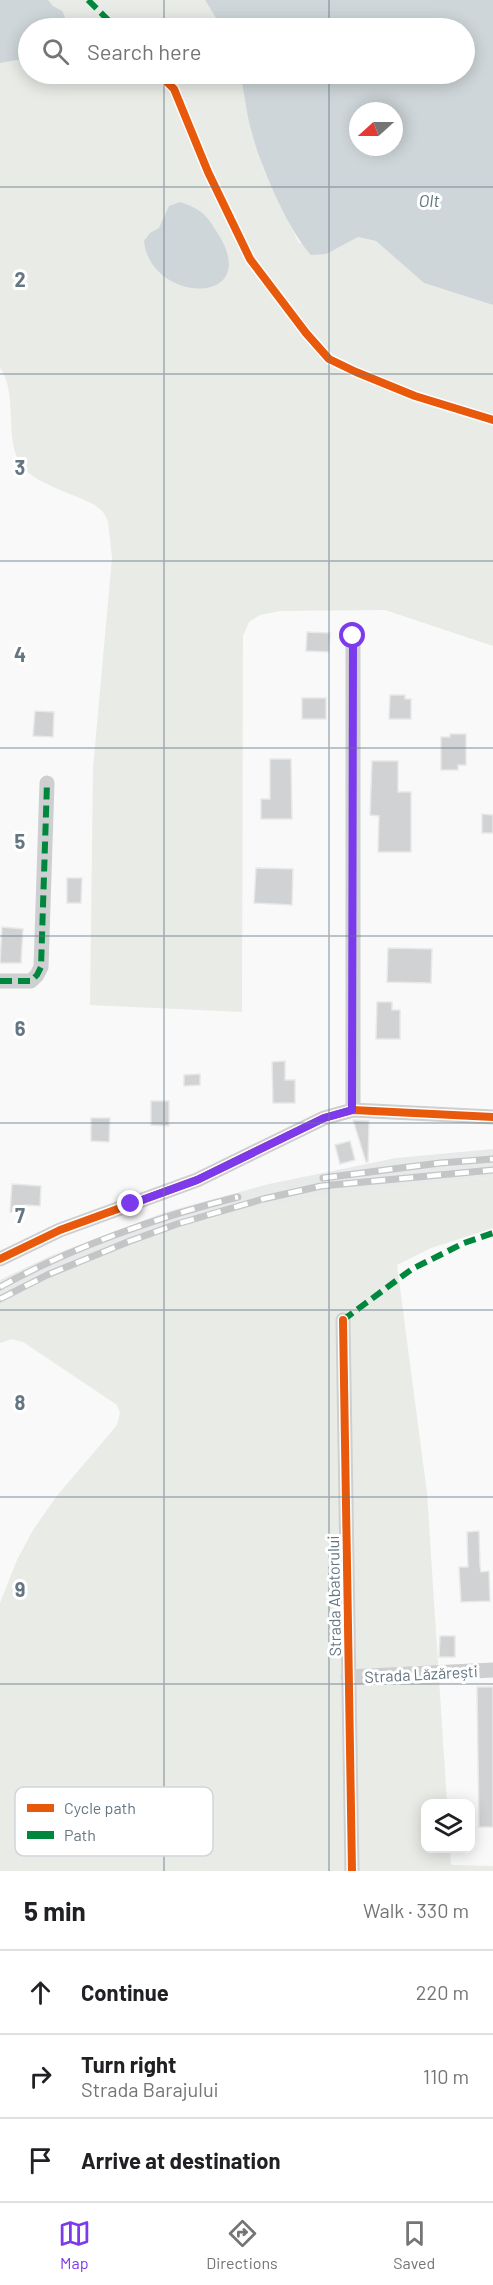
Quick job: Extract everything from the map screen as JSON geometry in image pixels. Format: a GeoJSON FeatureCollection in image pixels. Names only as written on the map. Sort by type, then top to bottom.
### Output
{"type":"FeatureCollection","features":[{"type":"Feature","properties":{"kind":"street"},"geometry":{"type":"LineString","coordinates":[[352,1110],[353,636]]}},
{"type":"Feature","properties":{"kind":"street"},"geometry":{"type":"LineString","coordinates":[[0,981],[31,981],[41,967],[47,783]]}},
{"type":"Feature","properties":{"kind":"street"},"geometry":{"type":"LineString","coordinates":[[0,1259],[60,1230],[197,1180],[324,1118],[352,1110],[493,1117]]}},
{"type":"Feature","properties":{"kind":"street","name":"Strada Abatorului"},"geometry":{"type":"LineString","coordinates":[[343,1320],[352,1871]]}},
{"type":"Feature","properties":{"kind":"street","name":"Strada Lăzărești"},"geometry":{"type":"LineString","coordinates":[[348,1677],[493,1670]]}},
{"type":"Feature","properties":{"kind":"shaded area"},"geometry":{"type":"Polygon","coordinates":[[[0,0],[205,0],[216,18],[18,18],[18,84],[242,84],[263,168],[299,243],[358,237],[376,241],[424,283],[493,305],[493,646],[385,610],[280,611],[260,615],[249,622],[243,636],[242,1012],[90,1005],[93,768],[112,558],[108,521],[95,505],[36,478],[22,466],[13,444],[9,391],[0,368],[0,0]]]}},
{"type":"Feature","properties":{"kind":"shaded area"},"geometry":{"type":"Polygon","coordinates":[[[493,1149],[493,1178],[311,1198],[211,1218],[141,1242],[59,1276],[0,1305],[0,1280],[50,1256],[166,1212],[269,1184],[396,1158],[493,1149]]]}},
{"type":"Feature","properties":{"kind":"shaded area"},"geometry":{"type":"Polygon","coordinates":[[[493,1178],[493,1228],[431,1248],[397,1265],[427,1493],[447,1799],[421,1799],[421,1853],[450,1853],[451,1865],[493,1866],[493,1871],[0,1871],[0,1603],[17,1560],[33,1530],[56,1497],[117,1425],[120,1413],[117,1405],[23,1342],[12,1339],[0,1343],[0,1305],[120,1249],[215,1217],[274,1203],[385,1188],[493,1178]]]}},
{"type":"Feature","properties":{"kind":"water"},"geometry":{"type":"Polygon","coordinates":[[[0,0],[48,0],[62,11],[65,18],[18,18],[18,60],[0,63],[0,0]]]}},
{"type":"Feature","properties":{"kind":"water","name":"Olt"},"geometry":{"type":"Polygon","coordinates":[[[205,0],[493,0],[493,305],[424,283],[376,241],[358,237],[326,254],[311,255],[285,215],[256,146],[242,84],[475,84],[475,18],[216,18],[205,0]]]}},
{"type":"Feature","properties":{"kind":"water"},"geometry":{"type":"Polygon","coordinates":[[[180,202],[195,208],[204,215],[220,237],[229,260],[226,276],[215,285],[200,288],[182,286],[164,277],[151,262],[144,241],[150,233],[159,228],[169,206],[180,202]]]}},
{"type":"Feature","properties":{"kind":"building"},"geometry":{"type":"Polygon","coordinates":[[[307,632],[330,633],[329,652],[306,651],[307,632]]]}},
{"type":"Feature","properties":{"kind":"building"},"geometry":{"type":"Polygon","coordinates":[[[390,695],[405,695],[405,699],[411,699],[411,719],[389,719],[390,695]]]}},
{"type":"Feature","properties":{"kind":"building"},"geometry":{"type":"Polygon","coordinates":[[[302,698],[326,698],[326,719],[302,719],[302,698]]]}},
{"type":"Feature","properties":{"kind":"building"},"geometry":{"type":"Polygon","coordinates":[[[35,711],[54,712],[53,737],[33,736],[35,711]]]}},
{"type":"Feature","properties":{"kind":"building"},"geometry":{"type":"Polygon","coordinates":[[[450,734],[466,734],[466,765],[458,765],[458,770],[441,770],[441,737],[450,737],[450,734]]]}},
{"type":"Feature","properties":{"kind":"building"},"geometry":{"type":"Polygon","coordinates":[[[270,759],[291,759],[292,819],[261,819],[261,799],[270,799],[270,759]]]}},
{"type":"Feature","properties":{"kind":"building"},"geometry":{"type":"Polygon","coordinates":[[[372,761],[398,761],[398,792],[411,792],[411,852],[378,852],[379,816],[370,815],[372,761]]]}},
{"type":"Feature","properties":{"kind":"building"},"geometry":{"type":"Polygon","coordinates":[[[482,814],[493,815],[493,833],[482,833],[482,814]]]}},
{"type":"Feature","properties":{"kind":"building"},"geometry":{"type":"Polygon","coordinates":[[[256,868],[293,869],[292,905],[254,903],[256,868]]]}},
{"type":"Feature","properties":{"kind":"building"},"geometry":{"type":"Polygon","coordinates":[[[67,878],[82,878],[81,903],[67,903],[67,878]]]}},
{"type":"Feature","properties":{"kind":"building"},"geometry":{"type":"Polygon","coordinates":[[[2,927],[23,929],[21,963],[0,963],[2,927]]]}},
{"type":"Feature","properties":{"kind":"building"},"geometry":{"type":"Polygon","coordinates":[[[388,948],[432,949],[431,983],[387,982],[388,948]]]}},
{"type":"Feature","properties":{"kind":"building"},"geometry":{"type":"Polygon","coordinates":[[[377,1002],[392,1002],[392,1010],[400,1010],[400,1039],[376,1039],[377,1002]]]}},
{"type":"Feature","properties":{"kind":"building"},"geometry":{"type":"Polygon","coordinates":[[[285,1061],[285,1080],[295,1080],[295,1103],[273,1103],[272,1062],[285,1061]]]}},
{"type":"Feature","properties":{"kind":"building"},"geometry":{"type":"Polygon","coordinates":[[[200,1074],[200,1085],[184,1086],[184,1075],[200,1074]]]}},
{"type":"Feature","properties":{"kind":"building"},"geometry":{"type":"Polygon","coordinates":[[[151,1101],[169,1101],[169,1126],[151,1125],[151,1101]]]}},
{"type":"Feature","properties":{"kind":"building"},"geometry":{"type":"Polygon","coordinates":[[[91,1118],[110,1118],[109,1142],[91,1141],[91,1118]]]}},
{"type":"Feature","properties":{"kind":"building"},"geometry":{"type":"Polygon","coordinates":[[[353,1120],[369,1121],[368,1162],[366,1162],[353,1120]]]}},
{"type":"Feature","properties":{"kind":"building"},"geometry":{"type":"Polygon","coordinates":[[[350,1141],[355,1160],[340,1164],[335,1145],[350,1141]]]}},
{"type":"Feature","properties":{"kind":"building"},"geometry":{"type":"Polygon","coordinates":[[[12,1184],[41,1186],[40,1206],[26,1205],[26,1213],[10,1212],[12,1184]]]}},
{"type":"Feature","properties":{"kind":"building"},"geometry":{"type":"Polygon","coordinates":[[[479,1531],[480,1566],[481,1572],[489,1571],[490,1601],[461,1602],[459,1567],[468,1567],[467,1532],[479,1531]]]}},
{"type":"Feature","properties":{"kind":"building"},"geometry":{"type":"Polygon","coordinates":[[[440,1636],[455,1636],[455,1657],[439,1657],[440,1636]]]}},
{"type":"Feature","properties":{"kind":"building"},"geometry":{"type":"Polygon","coordinates":[[[477,1687],[493,1687],[493,1827],[479,1827],[477,1687]]]}},
{"type":"Feature","properties":{"kind":"railway"},"geometry":{"type":"LineString","coordinates":[[323,1178],[440,1163],[493,1159]]}},
{"type":"Feature","properties":{"kind":"railway"},"geometry":{"type":"LineString","coordinates":[[0,1299],[47,1275],[130,1241],[177,1224],[263,1199],[321,1186],[493,1170]]}},
{"type":"Feature","properties":{"kind":"railway"},"geometry":{"type":"LineString","coordinates":[[0,1287],[56,1259],[116,1234],[238,1197]]}},
{"type":"Feature","properties":{"kind":"marked path"},"geometry":{"type":"LineString","coordinates":[[88,0],[106,18]]}},
{"type":"Feature","properties":{"kind":"marked path"},"geometry":{"type":"LineString","coordinates":[[353,636],[353,1110]]}},
{"type":"Feature","properties":{"kind":"marked path"},"geometry":{"type":"LineString","coordinates":[[0,981],[31,981],[41,967],[47,783]]}},
{"type":"Feature","properties":{"kind":"marked path"},"geometry":{"type":"LineString","coordinates":[[343,1320],[412,1269],[464,1243],[493,1233]]}},
{"type":"Feature","properties":{"kind":"cycle path"},"geometry":{"type":"LineString","coordinates":[[169,84],[174,89],[208,172],[250,259],[306,333],[329,359],[415,396],[493,420]]}},
{"type":"Feature","properties":{"kind":"cycle path"},"geometry":{"type":"LineString","coordinates":[[0,1259],[60,1230],[197,1180],[324,1118],[353,1110],[493,1117]]}},
{"type":"Feature","properties":{"kind":"cycle path"},"geometry":{"type":"LineString","coordinates":[[343,1320],[352,1871]]}},
{"type":"Feature","properties":{"kind":"route"},"geometry":{"type":"LineString","coordinates":[[131,1204],[197,1180],[305,1126],[352,1110],[353,636]]}}]}
